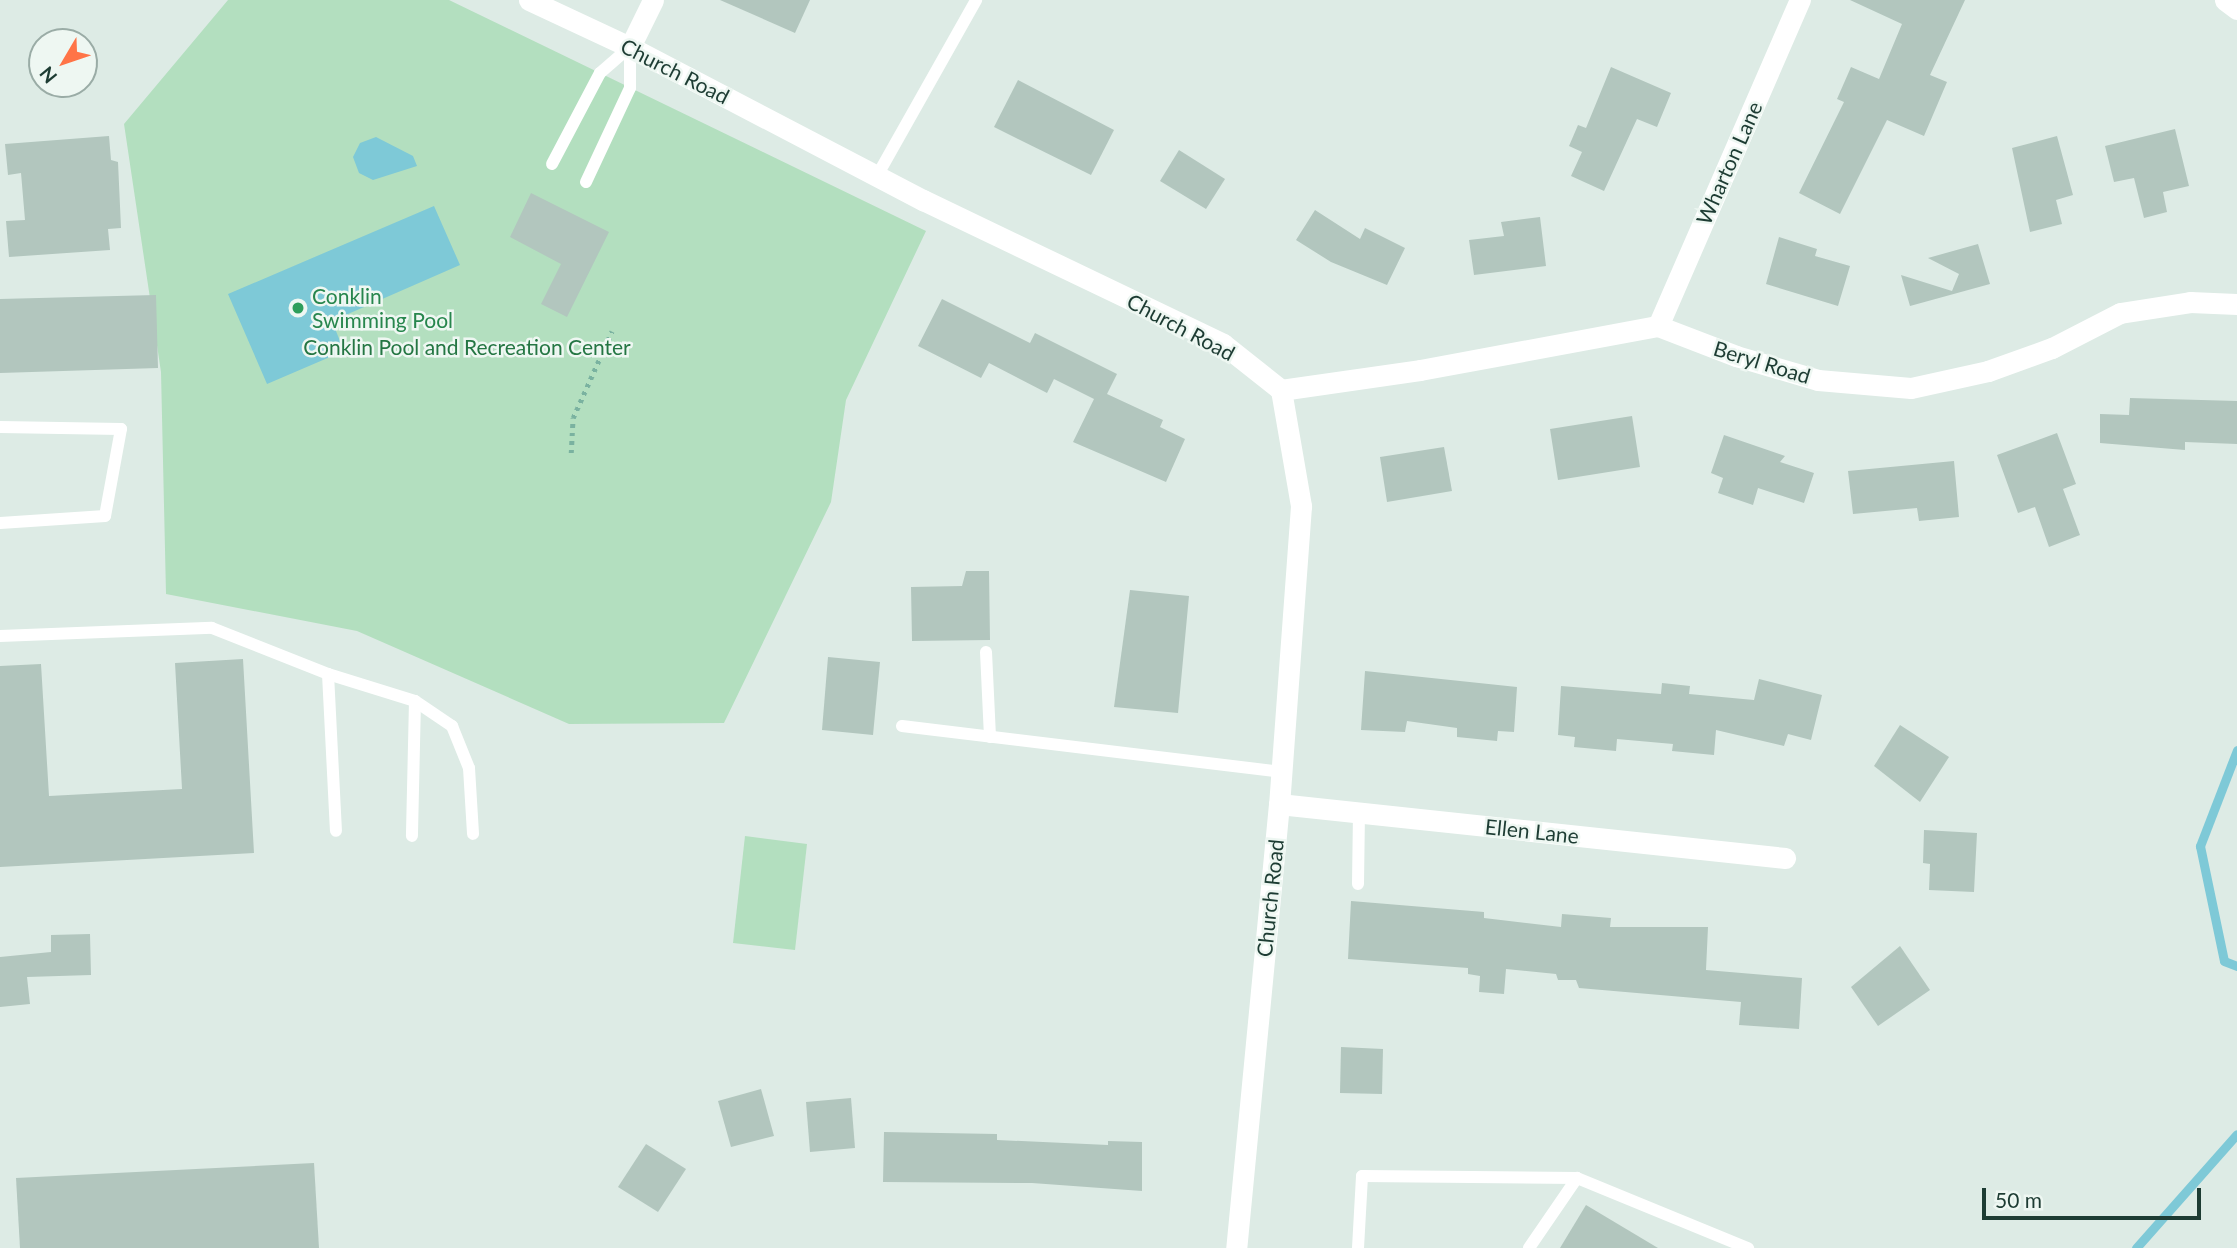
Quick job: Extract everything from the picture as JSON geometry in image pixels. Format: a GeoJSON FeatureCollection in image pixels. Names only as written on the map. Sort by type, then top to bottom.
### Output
{"type":"FeatureCollection","features":[{"type":"Feature","properties":{"kind":"street","name":"Church Road"},"geometry":{"type":"LineString","coordinates":[[529,0],[630,47],[877,176],[1223,344],[1281,390],[1301,506],[1279,804],[1236,1248]]}},
{"type":"Feature","properties":{"kind":"street"},"geometry":{"type":"LineString","coordinates":[[630,47],[653,0]]}},
{"type":"Feature","properties":{"kind":"street","name":"Wharton Lane"},"geometry":{"type":"LineString","coordinates":[[1658,326],[1800,0]]}},
{"type":"Feature","properties":{"kind":"street"},"geometry":{"type":"LineString","coordinates":[[2225,0],[2237,9]]}},
{"type":"Feature","properties":{"kind":"street","name":"Beryl Road"},"geometry":{"type":"LineString","coordinates":[[1658,326],[1736,356],[1818,380],[1911,388],[1988,372],[2052,348],[2120,313],[2190,302],[2237,304]]}},
{"type":"Feature","properties":{"kind":"street"},"geometry":{"type":"LineString","coordinates":[[1281,390],[1420,370],[1658,326]]}},
{"type":"Feature","properties":{"kind":"street","name":"Ellen Lane"},"geometry":{"type":"LineString","coordinates":[[1279,804],[1785,858]]}},
{"type":"Feature","properties":{"kind":"lane"},"geometry":{"type":"LineString","coordinates":[[877,176],[976,0]]}},
{"type":"Feature","properties":{"kind":"lane"},"geometry":{"type":"LineString","coordinates":[[552,164],[600,73],[630,47]]}},
{"type":"Feature","properties":{"kind":"lane"},"geometry":{"type":"LineString","coordinates":[[586,182],[630,88],[630,47]]}},
{"type":"Feature","properties":{"kind":"lane"},"geometry":{"type":"LineString","coordinates":[[0,427],[121,429],[105,516],[0,523]]}},
{"type":"Feature","properties":{"kind":"lane"},"geometry":{"type":"LineString","coordinates":[[0,636],[212,628],[328,674],[415,701],[452,726],[470,768],[473,834]]}},
{"type":"Feature","properties":{"kind":"lane"},"geometry":{"type":"LineString","coordinates":[[986,652],[990,737]]}},
{"type":"Feature","properties":{"kind":"lane"},"geometry":{"type":"LineString","coordinates":[[328,674],[336,831]]}},
{"type":"Feature","properties":{"kind":"lane"},"geometry":{"type":"LineString","coordinates":[[412,836],[415,701]]}},
{"type":"Feature","properties":{"kind":"lane"},"geometry":{"type":"LineString","coordinates":[[902,726],[1281,772]]}},
{"type":"Feature","properties":{"kind":"lane"},"geometry":{"type":"LineString","coordinates":[[1358,884],[1359,813]]}},
{"type":"Feature","properties":{"kind":"lane"},"geometry":{"type":"LineString","coordinates":[[1358,1248],[1362,1175],[1577,1178],[1748,1248]]}},
{"type":"Feature","properties":{"kind":"lane"},"geometry":{"type":"LineString","coordinates":[[1530,1248],[1577,1178]]}},
{"type":"Feature","properties":{"kind":"path"},"geometry":{"type":"LineString","coordinates":[[571,453],[573,418],[612,331]]}},
{"type":"Feature","properties":{"kind":"green space","name":"Conklin Pool and Recreation Center"},"geometry":{"type":"Polygon","coordinates":[[[228,0],[449,0],[926,231],[846,400],[831,502],[724,723],[569,724],[357,631],[166,594],[161,372],[124,124],[228,0]]]}},
{"type":"Feature","properties":{"kind":"green space"},"geometry":{"type":"Polygon","coordinates":[[[745,836],[807,844],[795,950],[733,943],[745,836]]]}},
{"type":"Feature","properties":{"kind":"water"},"geometry":{"type":"Polygon","coordinates":[[[376,137],[413,156],[417,166],[373,180],[359,173],[353,157],[360,143],[376,137]]]}},
{"type":"Feature","properties":{"kind":"water","name":"Conklin Swimming Pool"},"geometry":{"type":"Polygon","coordinates":[[[434,206],[460,265],[332,321],[344,351],[267,384],[228,294],[434,206]]]}},
{"type":"Feature","properties":{"kind":"building"},"geometry":{"type":"Polygon","coordinates":[[[720,0],[810,0],[795,33],[720,0]]]}},
{"type":"Feature","properties":{"kind":"building"},"geometry":{"type":"Polygon","coordinates":[[[1850,0],[1965,0],[1930,75],[1947,82],[1924,136],[1887,120],[1840,214],[1799,193],[1844,102],[1837,99],[1851,67],[1879,79],[1902,24],[1850,0]]]}},
{"type":"Feature","properties":{"kind":"building"},"geometry":{"type":"Polygon","coordinates":[[[1611,67],[1671,93],[1657,127],[1637,119],[1604,191],[1571,176],[1582,152],[1569,146],[1578,125],[1586,128],[1611,67]]]}},
{"type":"Feature","properties":{"kind":"building"},"geometry":{"type":"Polygon","coordinates":[[[1018,80],[1114,130],[1091,175],[994,127],[1018,80]]]}},
{"type":"Feature","properties":{"kind":"building"},"geometry":{"type":"Polygon","coordinates":[[[2175,129],[2189,186],[2163,192],[2167,212],[2144,218],[2134,178],[2114,182],[2105,146],[2175,129]]]}},
{"type":"Feature","properties":{"kind":"building"},"geometry":{"type":"Polygon","coordinates":[[[109,136],[111,160],[118,162],[121,228],[108,229],[110,250],[9,257],[6,221],[25,220],[21,173],[8,175],[5,144],[109,136]]]}},
{"type":"Feature","properties":{"kind":"building"},"geometry":{"type":"Polygon","coordinates":[[[2057,136],[2073,195],[2056,200],[2062,224],[2030,232],[2012,148],[2057,136]]]}},
{"type":"Feature","properties":{"kind":"building"},"geometry":{"type":"Polygon","coordinates":[[[1179,150],[1225,179],[1206,209],[1160,181],[1179,150]]]}},
{"type":"Feature","properties":{"kind":"building"},"geometry":{"type":"Polygon","coordinates":[[[531,193],[609,232],[567,317],[541,304],[561,264],[510,237],[531,193]]]}},
{"type":"Feature","properties":{"kind":"building"},"geometry":{"type":"Polygon","coordinates":[[[1315,210],[1360,239],[1365,228],[1405,248],[1387,285],[1331,262],[1296,240],[1315,210]]]}},
{"type":"Feature","properties":{"kind":"building"},"geometry":{"type":"Polygon","coordinates":[[[1540,217],[1546,266],[1474,275],[1469,240],[1504,236],[1501,222],[1540,217]]]}},
{"type":"Feature","properties":{"kind":"building"},"geometry":{"type":"Polygon","coordinates":[[[1779,237],[1817,249],[1815,256],[1850,266],[1838,306],[1766,284],[1779,237]]]}},
{"type":"Feature","properties":{"kind":"building"},"geometry":{"type":"Polygon","coordinates":[[[1978,244],[1990,284],[1910,306],[1901,275],[1952,291],[1959,274],[1928,258],[1978,244]]]}},
{"type":"Feature","properties":{"kind":"building"},"geometry":{"type":"Polygon","coordinates":[[[156,295],[158,368],[0,373],[0,299],[156,295]]]}},
{"type":"Feature","properties":{"kind":"building"},"geometry":{"type":"Polygon","coordinates":[[[942,299],[1030,343],[1035,333],[1117,374],[1107,394],[1163,420],[1160,427],[1185,439],[1166,482],[1073,442],[1094,399],[1054,379],[1047,393],[989,363],[981,378],[918,346],[942,299]]]}},
{"type":"Feature","properties":{"kind":"building"},"geometry":{"type":"Polygon","coordinates":[[[2130,398],[2237,401],[2237,444],[2185,442],[2185,450],[2100,443],[2100,414],[2129,415],[2130,398]]]}},
{"type":"Feature","properties":{"kind":"building"},"geometry":{"type":"Polygon","coordinates":[[[1632,416],[1640,467],[1558,480],[1550,429],[1632,416]]]}},
{"type":"Feature","properties":{"kind":"building"},"geometry":{"type":"Polygon","coordinates":[[[2057,433],[2076,484],[2063,489],[2080,535],[2049,547],[2035,507],[2018,513],[1997,455],[2057,433]]]}},
{"type":"Feature","properties":{"kind":"building"},"geometry":{"type":"Polygon","coordinates":[[[1724,435],[1785,456],[1780,462],[1814,473],[1804,503],[1758,488],[1753,505],[1718,493],[1723,478],[1711,473],[1724,435]]]}},
{"type":"Feature","properties":{"kind":"building"},"geometry":{"type":"Polygon","coordinates":[[[1444,447],[1452,491],[1387,502],[1380,457],[1444,447]]]}},
{"type":"Feature","properties":{"kind":"building"},"geometry":{"type":"Polygon","coordinates":[[[1954,461],[1959,517],[1919,521],[1917,508],[1853,514],[1848,471],[1954,461]]]}},
{"type":"Feature","properties":{"kind":"building"},"geometry":{"type":"Polygon","coordinates":[[[966,571],[989,571],[990,640],[912,641],[911,587],[962,586],[966,571]]]}},
{"type":"Feature","properties":{"kind":"building"},"geometry":{"type":"Polygon","coordinates":[[[1130,590],[1189,596],[1178,713],[1114,707],[1130,590]]]}},
{"type":"Feature","properties":{"kind":"building"},"geometry":{"type":"Polygon","coordinates":[[[828,657],[880,662],[873,735],[822,730],[828,657]]]}},
{"type":"Feature","properties":{"kind":"building"},"geometry":{"type":"Polygon","coordinates":[[[243,659],[254,853],[0,867],[0,666],[41,664],[49,796],[182,789],[175,663],[243,659]]]}},
{"type":"Feature","properties":{"kind":"building"},"geometry":{"type":"Polygon","coordinates":[[[1365,671],[1517,687],[1514,732],[1498,731],[1497,741],[1457,737],[1457,728],[1407,721],[1405,732],[1361,730],[1365,671]]]}},
{"type":"Feature","properties":{"kind":"building"},"geometry":{"type":"Polygon","coordinates":[[[1759,679],[1822,695],[1811,740],[1788,734],[1784,746],[1716,730],[1714,755],[1672,751],[1673,744],[1617,739],[1616,751],[1574,747],[1575,737],[1558,735],[1561,686],[1661,694],[1662,683],[1690,686],[1689,694],[1754,700],[1759,679]]]}},
{"type":"Feature","properties":{"kind":"building"},"geometry":{"type":"Polygon","coordinates":[[[1900,725],[1949,757],[1920,802],[1874,766],[1900,725]]]}},
{"type":"Feature","properties":{"kind":"building"},"geometry":{"type":"Polygon","coordinates":[[[1924,830],[1977,833],[1974,892],[1929,890],[1930,864],[1923,863],[1924,830]]]}},
{"type":"Feature","properties":{"kind":"building"},"geometry":{"type":"Polygon","coordinates":[[[1351,901],[1484,912],[1484,918],[1561,927],[1562,914],[1611,918],[1610,927],[1708,927],[1706,970],[1802,978],[1799,1029],[1739,1025],[1741,1002],[1579,988],[1576,980],[1558,980],[1556,974],[1506,969],[1504,994],[1479,992],[1480,976],[1468,974],[1468,968],[1348,959],[1351,901]]]}},
{"type":"Feature","properties":{"kind":"building"},"geometry":{"type":"Polygon","coordinates":[[[90,934],[91,975],[27,977],[30,1004],[0,1007],[0,957],[51,952],[51,935],[90,934]]]}},
{"type":"Feature","properties":{"kind":"building"},"geometry":{"type":"Polygon","coordinates":[[[1900,946],[1930,990],[1878,1026],[1851,987],[1900,946]]]}},
{"type":"Feature","properties":{"kind":"building"},"geometry":{"type":"Polygon","coordinates":[[[1341,1047],[1383,1049],[1382,1094],[1340,1093],[1341,1047]]]}},
{"type":"Feature","properties":{"kind":"building"},"geometry":{"type":"Polygon","coordinates":[[[761,1089],[774,1136],[731,1147],[718,1101],[761,1089]]]}},
{"type":"Feature","properties":{"kind":"building"},"geometry":{"type":"Polygon","coordinates":[[[851,1098],[855,1148],[810,1152],[806,1102],[851,1098]]]}},
{"type":"Feature","properties":{"kind":"building"},"geometry":{"type":"Polygon","coordinates":[[[884,1132],[997,1134],[997,1140],[1108,1145],[1108,1141],[1142,1142],[1142,1191],[1032,1183],[883,1182],[884,1132]]]}},
{"type":"Feature","properties":{"kind":"building"},"geometry":{"type":"Polygon","coordinates":[[[646,1144],[686,1169],[658,1212],[618,1187],[646,1144]]]}},
{"type":"Feature","properties":{"kind":"building"},"geometry":{"type":"Polygon","coordinates":[[[314,1163],[319,1248],[20,1248],[16,1178],[314,1163]]]}},
{"type":"Feature","properties":{"kind":"building"},"geometry":{"type":"Polygon","coordinates":[[[1586,1205],[1658,1248],[1560,1248],[1586,1205]]]}},
{"type":"Feature","properties":{"kind":"waterway"},"geometry":{"type":"LineString","coordinates":[[2237,750],[2200,846],[2224,961],[2237,966]]}},
{"type":"Feature","properties":{"kind":"waterway"},"geometry":{"type":"LineString","coordinates":[[2136,1248],[2237,1134]]}},
{"type":"Feature","properties":{"kind":"place","name":"Conklin Swimming Pool"},"geometry":{"type":"Point","coordinates":[298,308]}}]}
